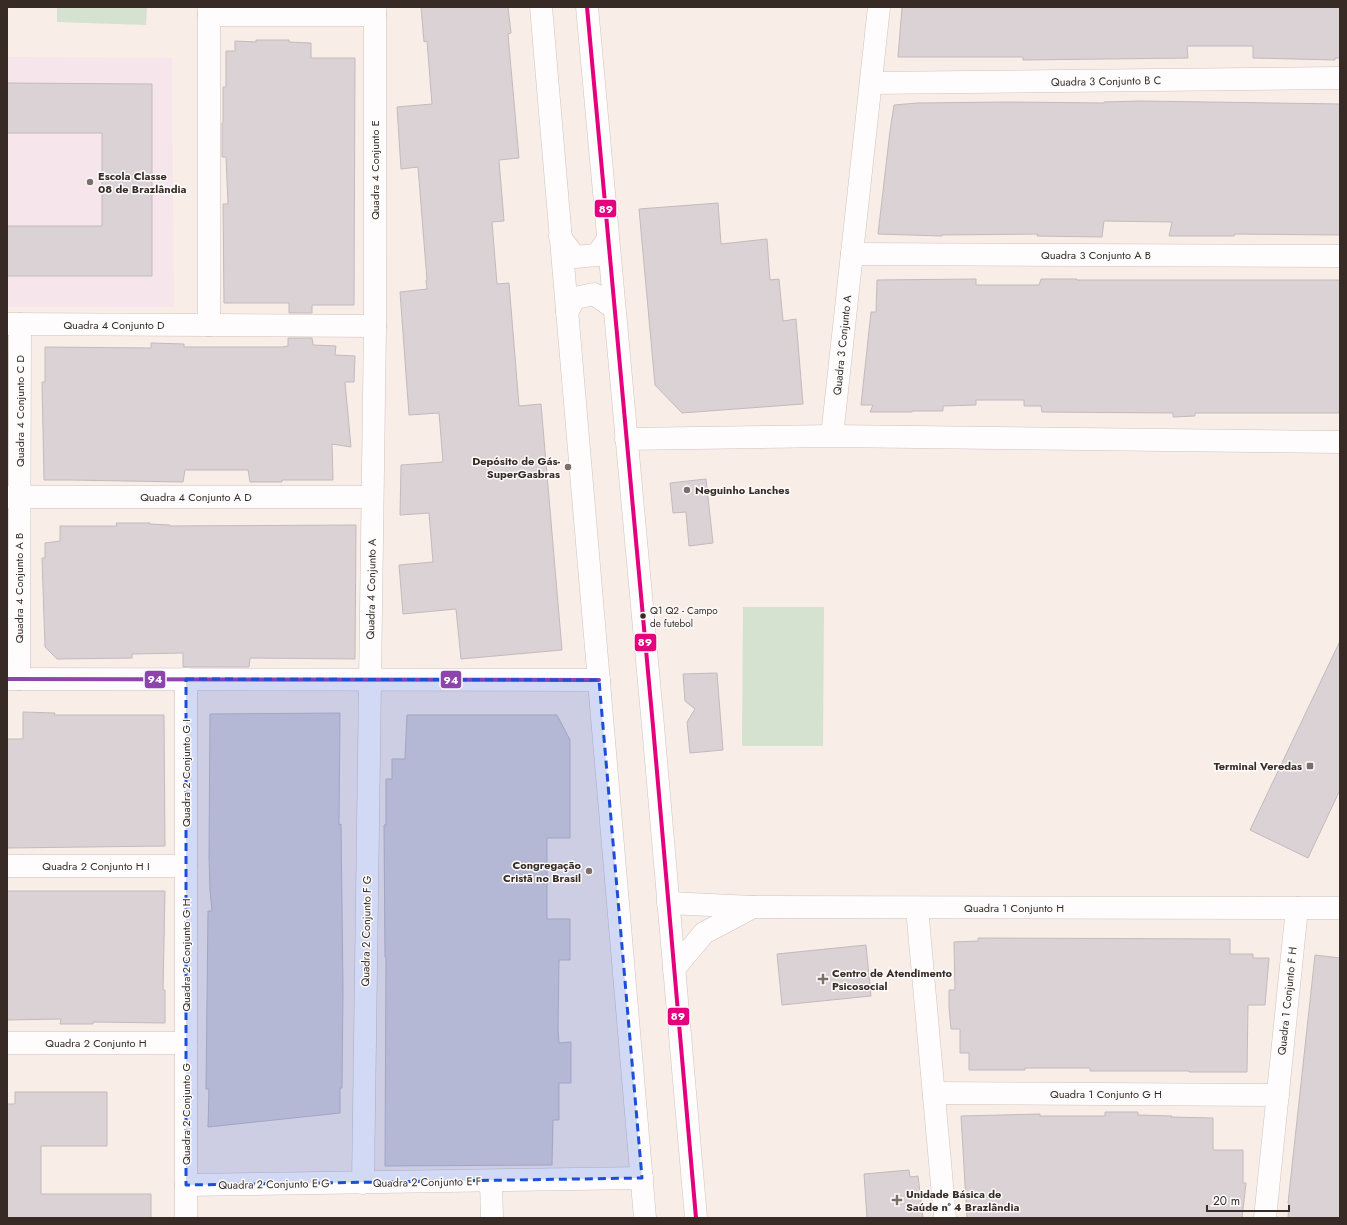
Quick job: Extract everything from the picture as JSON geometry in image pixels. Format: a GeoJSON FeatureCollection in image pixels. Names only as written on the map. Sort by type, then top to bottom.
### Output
{"type":"FeatureCollection","features":[{"type":"Feature","properties":{"kind":"street"},"geometry":{"type":"LineString","coordinates":[[541,7],[645,1218]]}},
{"type":"Feature","properties":{"kind":"street"},"geometry":{"type":"LineString","coordinates":[[587,7],[696,1218]]}},
{"type":"Feature","properties":{"kind":"street","name":"Quadra 3 Conjunto A"},"geometry":{"type":"LineString","coordinates":[[832,436],[879,7]]}},
{"type":"Feature","properties":{"kind":"street"},"geometry":{"type":"LineString","coordinates":[[209,325],[209,11],[375,11]]}},
{"type":"Feature","properties":{"kind":"street","name":"Quadra 4 Conjunto E"},"geometry":{"type":"LineString","coordinates":[[374,326],[375,11]]}},
{"type":"Feature","properties":{"kind":"street","name":"Quadra 3 Conjunto B C"},"geometry":{"type":"LineString","coordinates":[[871,83],[1340,78]]}},
{"type":"Feature","properties":{"kind":"street"},"geometry":{"type":"LineString","coordinates":[[560,237],[575,257],[597,255],[608,239]]}},
{"type":"Feature","properties":{"kind":"street","name":"Quadra 3 Conjunto A B"},"geometry":{"type":"LineString","coordinates":[[852,254],[1340,256]]}},
{"type":"Feature","properties":{"kind":"street"},"geometry":{"type":"LineString","coordinates":[[567,312],[575,298],[594,294],[614,308]]}},
{"type":"Feature","properties":{"kind":"street","name":"Quadra 4 Conjunto D"},"geometry":{"type":"LineString","coordinates":[[13,324],[374,326]]}},
{"type":"Feature","properties":{"kind":"street","name":"Quadra 4 Conjunto C D"},"geometry":{"type":"LineString","coordinates":[[13,324],[13,497]]}},
{"type":"Feature","properties":{"kind":"street"},"geometry":{"type":"LineString","coordinates":[[372,498],[374,326]]}},
{"type":"Feature","properties":{"kind":"street"},"geometry":{"type":"LineString","coordinates":[[626,439],[832,436],[1340,442]]}},
{"type":"Feature","properties":{"kind":"street","name":"Quadra 4 Conjunto A D"},"geometry":{"type":"LineString","coordinates":[[13,497],[372,498]]}},
{"type":"Feature","properties":{"kind":"street","name":"Quadra 4 Conjunto A B"},"geometry":{"type":"LineString","coordinates":[[13,497],[13,679]]}},
{"type":"Feature","properties":{"kind":"street","name":"Quadra 4 Conjunto A"},"geometry":{"type":"LineString","coordinates":[[370,680],[372,498]]}},
{"type":"Feature","properties":{"kind":"street"},"geometry":{"type":"LineString","coordinates":[[13,679],[599,680]]}},
{"type":"Feature","properties":{"kind":"street","name":"Quadra 2 Conjunto G I"},"geometry":{"type":"LineString","coordinates":[[186,679],[186,866]]}},
{"type":"Feature","properties":{"kind":"street","name":"Quadra 2 Conjunto F G"},"geometry":{"type":"LineString","coordinates":[[363,1183],[370,680]]}},
{"type":"Feature","properties":{"kind":"street","name":"Quadra 2 Conjunto H I"},"geometry":{"type":"LineString","coordinates":[[7,866],[186,866]]}},
{"type":"Feature","properties":{"kind":"street","name":"Quadra 2 Conjunto G H"},"geometry":{"type":"LineString","coordinates":[[186,866],[186,1043]]}},
{"type":"Feature","properties":{"kind":"street","name":"Quadra 1 Conjunto H"},"geometry":{"type":"LineString","coordinates":[[668,903],[753,907],[1340,908]]}},
{"type":"Feature","properties":{"kind":"street"},"geometry":{"type":"LineString","coordinates":[[674,969],[704,933],[753,907]]}},
{"type":"Feature","properties":{"kind":"street"},"geometry":{"type":"LineString","coordinates":[[917,908],[945,1218]]}},
{"type":"Feature","properties":{"kind":"street","name":"Quadra 1 Conjunto F H"},"geometry":{"type":"LineString","coordinates":[[1265,1218],[1297,908]]}},
{"type":"Feature","properties":{"kind":"street","name":"Quadra 2 Conjunto H"},"geometry":{"type":"LineString","coordinates":[[7,1043],[186,1043]]}},
{"type":"Feature","properties":{"kind":"street","name":"Quadra 2 Conjunto G"},"geometry":{"type":"LineString","coordinates":[[186,1043],[186,1218]]}},
{"type":"Feature","properties":{"kind":"street","name":"Quadra 1 Conjunto G H"},"geometry":{"type":"LineString","coordinates":[[934,1092],[1278,1095]]}},
{"type":"Feature","properties":{"kind":"street","name":"Quadra 2 Conjunto E F"},"geometry":{"type":"LineString","coordinates":[[363,1183],[642,1178]]}},
{"type":"Feature","properties":{"kind":"street"},"geometry":{"type":"LineString","coordinates":[[492,1181],[492,1218]]}},
{"type":"Feature","properties":{"kind":"street","name":"Quadra 2 Conjunto E G"},"geometry":{"type":"LineString","coordinates":[[186,1185],[363,1183]]}},
{"type":"Feature","properties":{"kind":"highlighted area"},"geometry":{"type":"Polygon","coordinates":[[[186,679],[599,680],[642,1178],[186,1185],[186,679]]]}},
{"type":"Feature","properties":{"kind":"shaded area","name":"Escola Classe 08 de Brazlândia"},"geometry":{"type":"Polygon","coordinates":[[[7,57],[172,58],[174,307],[7,307],[7,57]]]}},
{"type":"Feature","properties":{"kind":"green space"},"geometry":{"type":"Polygon","coordinates":[[[57,7],[147,7],[146,25],[57,22],[57,7]]]}},
{"type":"Feature","properties":{"kind":"green space"},"geometry":{"type":"Polygon","coordinates":[[[743,607],[824,607],[823,746],[742,746],[743,607]]]}},
{"type":"Feature","properties":{"kind":"building"},"geometry":{"type":"Polygon","coordinates":[[[421,7],[508,7],[511,33],[508,34],[519,158],[499,160],[504,221],[492,222],[497,284],[509,283],[519,406],[541,404],[562,650],[461,659],[456,609],[403,614],[399,565],[433,562],[429,513],[400,515],[401,465],[443,462],[439,413],[409,415],[400,292],[427,289],[418,167],[401,169],[397,107],[432,104],[427,41],[424,42],[421,7]]]}},
{"type":"Feature","properties":{"kind":"building"},"geometry":{"type":"Polygon","coordinates":[[[902,7],[1340,7],[1340,58],[1335,58],[1335,60],[1253,58],[1253,46],[1187,46],[1188,58],[1023,60],[1023,57],[898,57],[902,7]]]}},
{"type":"Feature","properties":{"kind":"building"},"geometry":{"type":"Polygon","coordinates":[[[256,40],[289,40],[289,42],[311,43],[311,58],[355,58],[354,305],[312,305],[312,313],[289,313],[289,303],[224,303],[223,204],[228,204],[226,157],[222,157],[222,123],[223,87],[226,87],[226,51],[235,51],[235,41],[256,42],[256,40]]]}},
{"type":"Feature","properties":{"kind":"building"},"geometry":{"type":"Polygon","coordinates":[[[7,83],[152,84],[152,276],[7,276],[7,226],[102,226],[102,133],[7,133],[7,83]]]}},
{"type":"Feature","properties":{"kind":"building"},"geometry":{"type":"Polygon","coordinates":[[[1141,101],[1340,104],[1340,235],[1235,234],[1234,236],[1169,236],[1172,222],[1104,221],[1102,237],[1037,236],[1038,234],[942,236],[878,234],[894,105],[917,103],[1104,103],[1141,101]]]}},
{"type":"Feature","properties":{"kind":"building"},"geometry":{"type":"Polygon","coordinates":[[[718,203],[721,244],[767,239],[770,280],[779,279],[783,321],[796,319],[803,404],[682,413],[655,385],[639,209],[718,203]]]}},
{"type":"Feature","properties":{"kind":"building"},"geometry":{"type":"Polygon","coordinates":[[[976,279],[976,285],[1039,285],[1041,279],[1340,280],[1340,413],[1195,413],[1195,416],[1173,417],[1173,413],[1042,412],[1041,406],[1024,406],[1024,400],[976,400],[976,405],[943,406],[943,411],[912,412],[870,412],[873,405],[861,405],[871,312],[876,312],[877,280],[976,279]]]}},
{"type":"Feature","properties":{"kind":"building"},"geometry":{"type":"Polygon","coordinates":[[[288,338],[312,338],[313,345],[336,346],[335,355],[355,356],[354,382],[345,382],[351,447],[332,444],[333,480],[282,480],[282,482],[250,482],[248,470],[185,470],[183,482],[44,480],[42,382],[45,382],[45,347],[151,348],[151,343],[184,344],[184,347],[283,347],[288,346],[288,338]]]}},
{"type":"Feature","properties":{"kind":"building"},"geometry":{"type":"Polygon","coordinates":[[[706,479],[713,543],[689,546],[686,512],[673,513],[670,483],[706,479]]]}},
{"type":"Feature","properties":{"kind":"building"},"geometry":{"type":"Polygon","coordinates":[[[116,523],[150,523],[170,526],[356,525],[355,659],[250,658],[249,667],[183,667],[183,653],[132,654],[132,658],[57,659],[45,647],[42,558],[45,558],[45,543],[60,541],[60,526],[117,526],[116,523]]]}},
{"type":"Feature","properties":{"kind":"building","name":"Terminal Veredas"},"geometry":{"type":"Polygon","coordinates":[[[1340,641],[1340,790],[1308,858],[1250,830],[1340,641]]]}},
{"type":"Feature","properties":{"kind":"building"},"geometry":{"type":"Polygon","coordinates":[[[717,673],[723,750],[690,753],[687,722],[695,709],[685,701],[683,674],[717,673]]]}},
{"type":"Feature","properties":{"kind":"building"},"geometry":{"type":"Polygon","coordinates":[[[23,712],[55,713],[54,715],[164,715],[165,846],[7,848],[7,739],[23,739],[23,712]]]}},
{"type":"Feature","properties":{"kind":"building"},"geometry":{"type":"Polygon","coordinates":[[[340,713],[339,825],[341,824],[343,990],[342,1088],[340,1088],[340,1113],[208,1127],[209,1089],[206,1089],[208,911],[212,911],[209,856],[210,714],[340,713]]]}},
{"type":"Feature","properties":{"kind":"building"},"geometry":{"type":"Polygon","coordinates":[[[407,715],[557,715],[570,740],[570,838],[547,838],[547,919],[570,919],[570,960],[559,960],[558,1029],[559,1043],[571,1042],[571,1083],[559,1083],[559,1120],[553,1120],[552,1165],[385,1166],[386,957],[384,825],[386,825],[386,779],[392,779],[392,759],[405,759],[407,715]]]}},
{"type":"Feature","properties":{"kind":"building"},"geometry":{"type":"Polygon","coordinates":[[[7,891],[165,891],[163,990],[165,990],[165,1023],[93,1022],[93,1024],[60,1024],[61,1019],[7,1020],[7,891]]]}},
{"type":"Feature","properties":{"kind":"building"},"geometry":{"type":"Polygon","coordinates":[[[978,938],[1230,939],[1230,954],[1253,954],[1253,958],[1269,958],[1265,1005],[1248,1005],[1247,1072],[1090,1071],[1090,1068],[969,1070],[969,1053],[960,1053],[960,1029],[951,1029],[949,990],[955,990],[954,942],[978,941],[978,938]]]}},
{"type":"Feature","properties":{"kind":"building"},"geometry":{"type":"Polygon","coordinates":[[[866,945],[871,996],[782,1005],[777,954],[866,945]]]}},
{"type":"Feature","properties":{"kind":"building"},"geometry":{"type":"Polygon","coordinates":[[[1315,955],[1340,958],[1340,1218],[1288,1218],[1288,1203],[1315,955]]]}},
{"type":"Feature","properties":{"kind":"building"},"geometry":{"type":"Polygon","coordinates":[[[15,1092],[107,1092],[107,1146],[41,1146],[41,1194],[151,1194],[151,1218],[7,1218],[7,1104],[15,1104],[15,1092]]]}},
{"type":"Feature","properties":{"kind":"building"},"geometry":{"type":"Polygon","coordinates":[[[1105,1112],[1138,1112],[1138,1115],[1213,1118],[1213,1150],[1243,1150],[1243,1183],[1246,1183],[1242,1218],[967,1218],[961,1116],[1040,1114],[1040,1116],[1105,1116],[1105,1112]]]}},
{"type":"Feature","properties":{"kind":"building","name":"Unidade Básica de Saúde nº 4 Brazlândia"},"geometry":{"type":"Polygon","coordinates":[[[909,1170],[910,1177],[918,1176],[923,1218],[867,1218],[864,1174],[909,1170]]]}},
{"type":"Feature","properties":{"kind":"transit line","name":"89"},"geometry":{"type":"LineString","coordinates":[[587,7],[653,726],[696,1218]]}},
{"type":"Feature","properties":{"kind":"transit line","name":"94"},"geometry":{"type":"LineString","coordinates":[[7,679],[599,680]]}},
{"type":"Feature","properties":{"kind":"place","name":"Escola Classe 08 de Brazlândia"},"geometry":{"type":"Point","coordinates":[90,182]}},
{"type":"Feature","properties":{"kind":"place","name":"Depósito de Gás- SuperGasbras"},"geometry":{"type":"Point","coordinates":[568,467]}},
{"type":"Feature","properties":{"kind":"place","name":"Neguinho Lanches"},"geometry":{"type":"Point","coordinates":[687,490]}},
{"type":"Feature","properties":{"kind":"place","name":"Q1 Q2 - Campo de futebol"},"geometry":{"type":"Point","coordinates":[643,616]}},
{"type":"Feature","properties":{"kind":"place","name":"Terminal Veredas"},"geometry":{"type":"Point","coordinates":[1310,766]}},
{"type":"Feature","properties":{"kind":"place","name":"Congregação Cristã no Brasil"},"geometry":{"type":"Point","coordinates":[589,871]}},
{"type":"Feature","properties":{"kind":"place","name":"Centro de Atendimento Psicosocial"},"geometry":{"type":"Point","coordinates":[823,979]}},
{"type":"Feature","properties":{"kind":"place","name":"Unidade Básica de Saúde nº 4 Brazlândia"},"geometry":{"type":"Point","coordinates":[897,1200]}}]}
